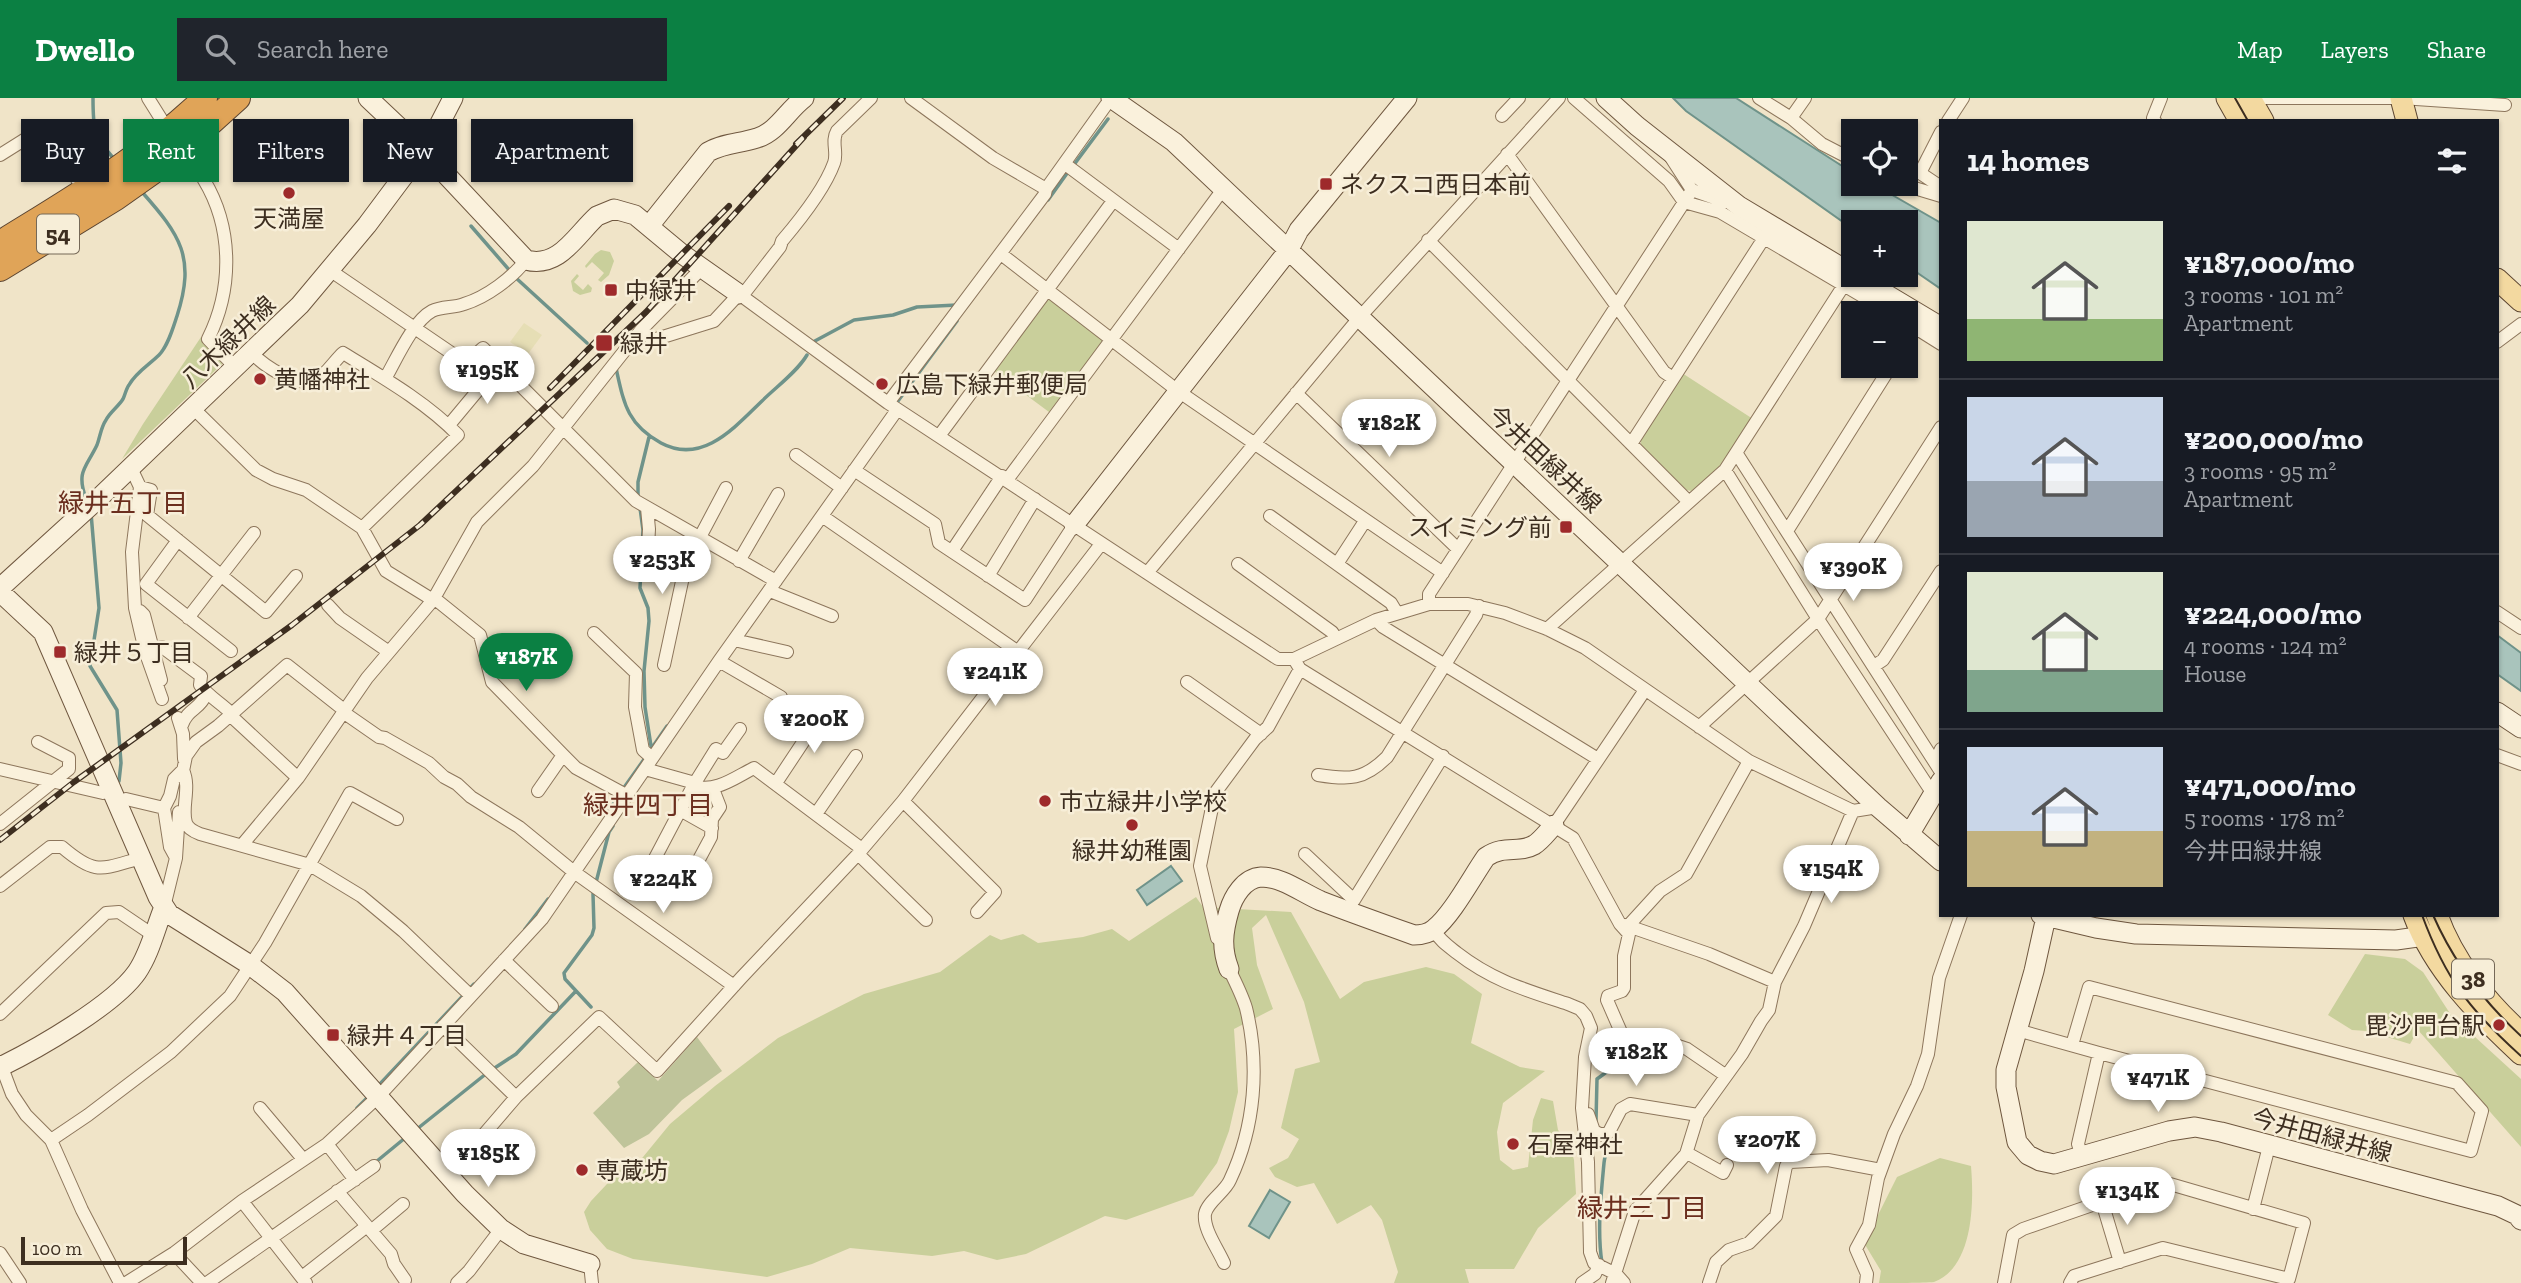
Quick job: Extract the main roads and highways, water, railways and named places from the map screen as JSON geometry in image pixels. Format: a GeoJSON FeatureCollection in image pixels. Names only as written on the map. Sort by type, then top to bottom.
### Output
{"type":"FeatureCollection","features":[{"type":"Feature","properties":{"kind":"highway","name":"54"},"geometry":{"type":"LineString","coordinates":[[188,119],[205,98]]}},
{"type":"Feature","properties":{"kind":"highway","name":"54"},"geometry":{"type":"LineString","coordinates":[[207,119],[238,98]]}},
{"type":"Feature","properties":{"kind":"highway","name":"54"},"geometry":{"type":"LineString","coordinates":[[0,269],[123,175]]}},
{"type":"Feature","properties":{"kind":"highway","name":"54"},"geometry":{"type":"LineString","coordinates":[[0,243],[101,189]]}},
{"type":"Feature","properties":{"kind":"main road"},"geometry":{"type":"LineString","coordinates":[[2227,98],[2239,119]]}},
{"type":"Feature","properties":{"kind":"main road"},"geometry":{"type":"LineString","coordinates":[[2250,98],[2262,119]]}},
{"type":"Feature","properties":{"kind":"main road"},"geometry":{"type":"LineString","coordinates":[[2401,98],[2406,119]]}},
{"type":"Feature","properties":{"kind":"main road"},"geometry":{"type":"LineString","coordinates":[[2499,281],[2521,300]]}},
{"type":"Feature","properties":{"kind":"main road","name":"38"},"geometry":{"type":"LineString","coordinates":[[2415,917],[2422,938],[2455,985],[2521,1054]]}},
{"type":"Feature","properties":{"kind":"main road","name":"38"},"geometry":{"type":"LineString","coordinates":[[2440,924],[2469,974],[2498,1012],[2521,1033]]}},
{"type":"Feature","properties":{"kind":"water"},"geometry":{"type":"Polygon","coordinates":[[[1673,98],[1736,98],[1841,165],[1841,196],[1894,196],[1939,222],[1939,288],[1918,273],[1918,210],[1841,210],[1841,221],[1686,111],[1673,98]]]}},
{"type":"Feature","properties":{"kind":"water"},"geometry":{"type":"Polygon","coordinates":[[[2499,636],[2521,653],[2521,691],[2499,675],[2499,636]]]}},
{"type":"Feature","properties":{"kind":"water"},"geometry":{"type":"Polygon","coordinates":[[[1171,866],[1182,881],[1147,905],[1137,890],[1171,866]]]}},
{"type":"Feature","properties":{"kind":"water"},"geometry":{"type":"Polygon","coordinates":[[[1270,1190],[1290,1202],[1269,1238],[1249,1226],[1270,1190]]]}},
{"type":"Feature","properties":{"kind":"waterway"},"geometry":{"type":"LineString","coordinates":[[93,98],[96,131],[114,159]]}},
{"type":"Feature","properties":{"kind":"waterway"},"geometry":{"type":"LineString","coordinates":[[1073,166],[1108,119]]}},
{"type":"Feature","properties":{"kind":"waterway"},"geometry":{"type":"LineString","coordinates":[[1048,200],[1068,172]]}},
{"type":"Feature","properties":{"kind":"waterway"},"geometry":{"type":"LineString","coordinates":[[86,499],[82,476],[104,423],[123,399],[132,380],[165,347],[183,295],[185,278],[181,248],[166,221],[142,192]]}},
{"type":"Feature","properties":{"kind":"waterway"},"geometry":{"type":"LineString","coordinates":[[471,226],[511,272]]}},
{"type":"Feature","properties":{"kind":"waterway"},"geometry":{"type":"LineString","coordinates":[[516,278],[587,343]]}},
{"type":"Feature","properties":{"kind":"waterway"},"geometry":{"type":"LineString","coordinates":[[813,342],[854,320],[893,315],[917,307],[957,305]]}},
{"type":"Feature","properties":{"kind":"waterway"},"geometry":{"type":"LineString","coordinates":[[898,401],[957,321]]}},
{"type":"Feature","properties":{"kind":"waterway"},"geometry":{"type":"LineString","coordinates":[[616,368],[625,403],[641,428],[661,443],[676,449],[690,450],[704,446],[729,432],[792,373],[807,355]]}},
{"type":"Feature","properties":{"kind":"waterway"},"geometry":{"type":"LineString","coordinates":[[638,498],[638,482],[649,437]]}},
{"type":"Feature","properties":{"kind":"waterway"},"geometry":{"type":"LineString","coordinates":[[640,508],[643,530],[640,588],[648,608],[649,621],[644,671],[645,707],[651,746]]}},
{"type":"Feature","properties":{"kind":"waterway"},"geometry":{"type":"LineString","coordinates":[[91,513],[99,608],[90,666],[117,710],[121,763],[119,781]]}},
{"type":"Feature","properties":{"kind":"waterway"},"geometry":{"type":"LineString","coordinates":[[649,752],[667,726]]}},
{"type":"Feature","properties":{"kind":"waterway"},"geometry":{"type":"LineString","coordinates":[[623,789],[645,758]]}},
{"type":"Feature","properties":{"kind":"waterway"},"geometry":{"type":"LineString","coordinates":[[606,815],[619,795]]}},
{"type":"Feature","properties":{"kind":"waterway"},"geometry":{"type":"LineString","coordinates":[[591,1007],[565,979],[564,973],[592,935],[593,894],[609,832],[613,826]]}},
{"type":"Feature","properties":{"kind":"waterway"},"geometry":{"type":"LineString","coordinates":[[525,929],[548,899]]}},
{"type":"Feature","properties":{"kind":"waterway"},"geometry":{"type":"LineString","coordinates":[[379,1085],[474,984]]}},
{"type":"Feature","properties":{"kind":"waterway"},"geometry":{"type":"LineString","coordinates":[[417,1129],[487,1073],[516,1054],[575,992]]}},
{"type":"Feature","properties":{"kind":"waterway"},"geometry":{"type":"LineString","coordinates":[[1596,1121],[1597,1079],[1627,1057]]}},
{"type":"Feature","properties":{"kind":"waterway"},"geometry":{"type":"LineString","coordinates":[[357,1108],[369,1096]]}},
{"type":"Feature","properties":{"kind":"waterway"},"geometry":{"type":"LineString","coordinates":[[1602,1263],[1600,1213],[1606,1136]]}},
{"type":"Feature","properties":{"kind":"waterway"},"geometry":{"type":"LineString","coordinates":[[377,1161],[405,1138]]}},
{"type":"Feature","properties":{"kind":"tram line"},"geometry":{"type":"LineString","coordinates":[[2235,98],[2247,119]]}},
{"type":"Feature","properties":{"kind":"tram line"},"geometry":{"type":"LineString","coordinates":[[2423,917],[2440,958],[2461,993],[2487,1024],[2521,1056]]}},
{"type":"Feature","properties":{"kind":"tram line"},"geometry":{"type":"LineString","coordinates":[[2434,917],[2450,949],[2471,980],[2494,1009],[2521,1036]]}},
{"type":"Feature","properties":{"kind":"railway"},"geometry":{"type":"LineString","coordinates":[[796,144],[843,98]]}},
{"type":"Feature","properties":{"kind":"railway"},"geometry":{"type":"LineString","coordinates":[[0,840],[74,782],[292,625],[420,525],[646,312],[804,137]]}},
{"type":"Feature","properties":{"kind":"railway"},"geometry":{"type":"LineString","coordinates":[[550,388],[729,206]]}},
{"type":"Feature","properties":{"kind":"place","name":"ネクスコ西日本前"},"geometry":{"type":"Point","coordinates":[1326,184]}},
{"type":"Feature","properties":{"kind":"place","name":"天満屋"},"geometry":{"type":"Point","coordinates":[289,193]}},
{"type":"Feature","properties":{"kind":"place","name":"中緑井"},"geometry":{"type":"Point","coordinates":[611,290]}},
{"type":"Feature","properties":{"kind":"place","name":"緑井"},"geometry":{"type":"Point","coordinates":[604,343]}},
{"type":"Feature","properties":{"kind":"place","name":"黄幡神社"},"geometry":{"type":"Point","coordinates":[260,379]}},
{"type":"Feature","properties":{"kind":"place","name":"広島下緑井郵便局"},"geometry":{"type":"Point","coordinates":[882,384]}},
{"type":"Feature","properties":{"kind":"place","name":"スイミング前"},"geometry":{"type":"Point","coordinates":[1566,527]}},
{"type":"Feature","properties":{"kind":"place","name":"緑井５丁目"},"geometry":{"type":"Point","coordinates":[60,652]}},
{"type":"Feature","properties":{"kind":"place","name":"市立緑井小学校"},"geometry":{"type":"Point","coordinates":[1045,801]}},
{"type":"Feature","properties":{"kind":"place","name":"緑井幼稚園"},"geometry":{"type":"Point","coordinates":[1132,825]}},
{"type":"Feature","properties":{"kind":"place","name":"毘沙門台駅"},"geometry":{"type":"Point","coordinates":[2499,1025]}},
{"type":"Feature","properties":{"kind":"place","name":"緑井４丁目"},"geometry":{"type":"Point","coordinates":[333,1035]}},
{"type":"Feature","properties":{"kind":"place","name":"石屋神社"},"geometry":{"type":"Point","coordinates":[1513,1144]}},
{"type":"Feature","properties":{"kind":"place","name":"専蔵坊"},"geometry":{"type":"Point","coordinates":[582,1170]}},
{"type":"Feature","properties":{"kind":"district","name":"緑井五丁目"},"geometry":{"type":"Point","coordinates":[123,503]}},
{"type":"Feature","properties":{"kind":"district","name":"緑井四丁目"},"geometry":{"type":"Point","coordinates":[648,805]}},
{"type":"Feature","properties":{"kind":"district","name":"緑井三丁目"},"geometry":{"type":"Point","coordinates":[1642,1208]}}]}
